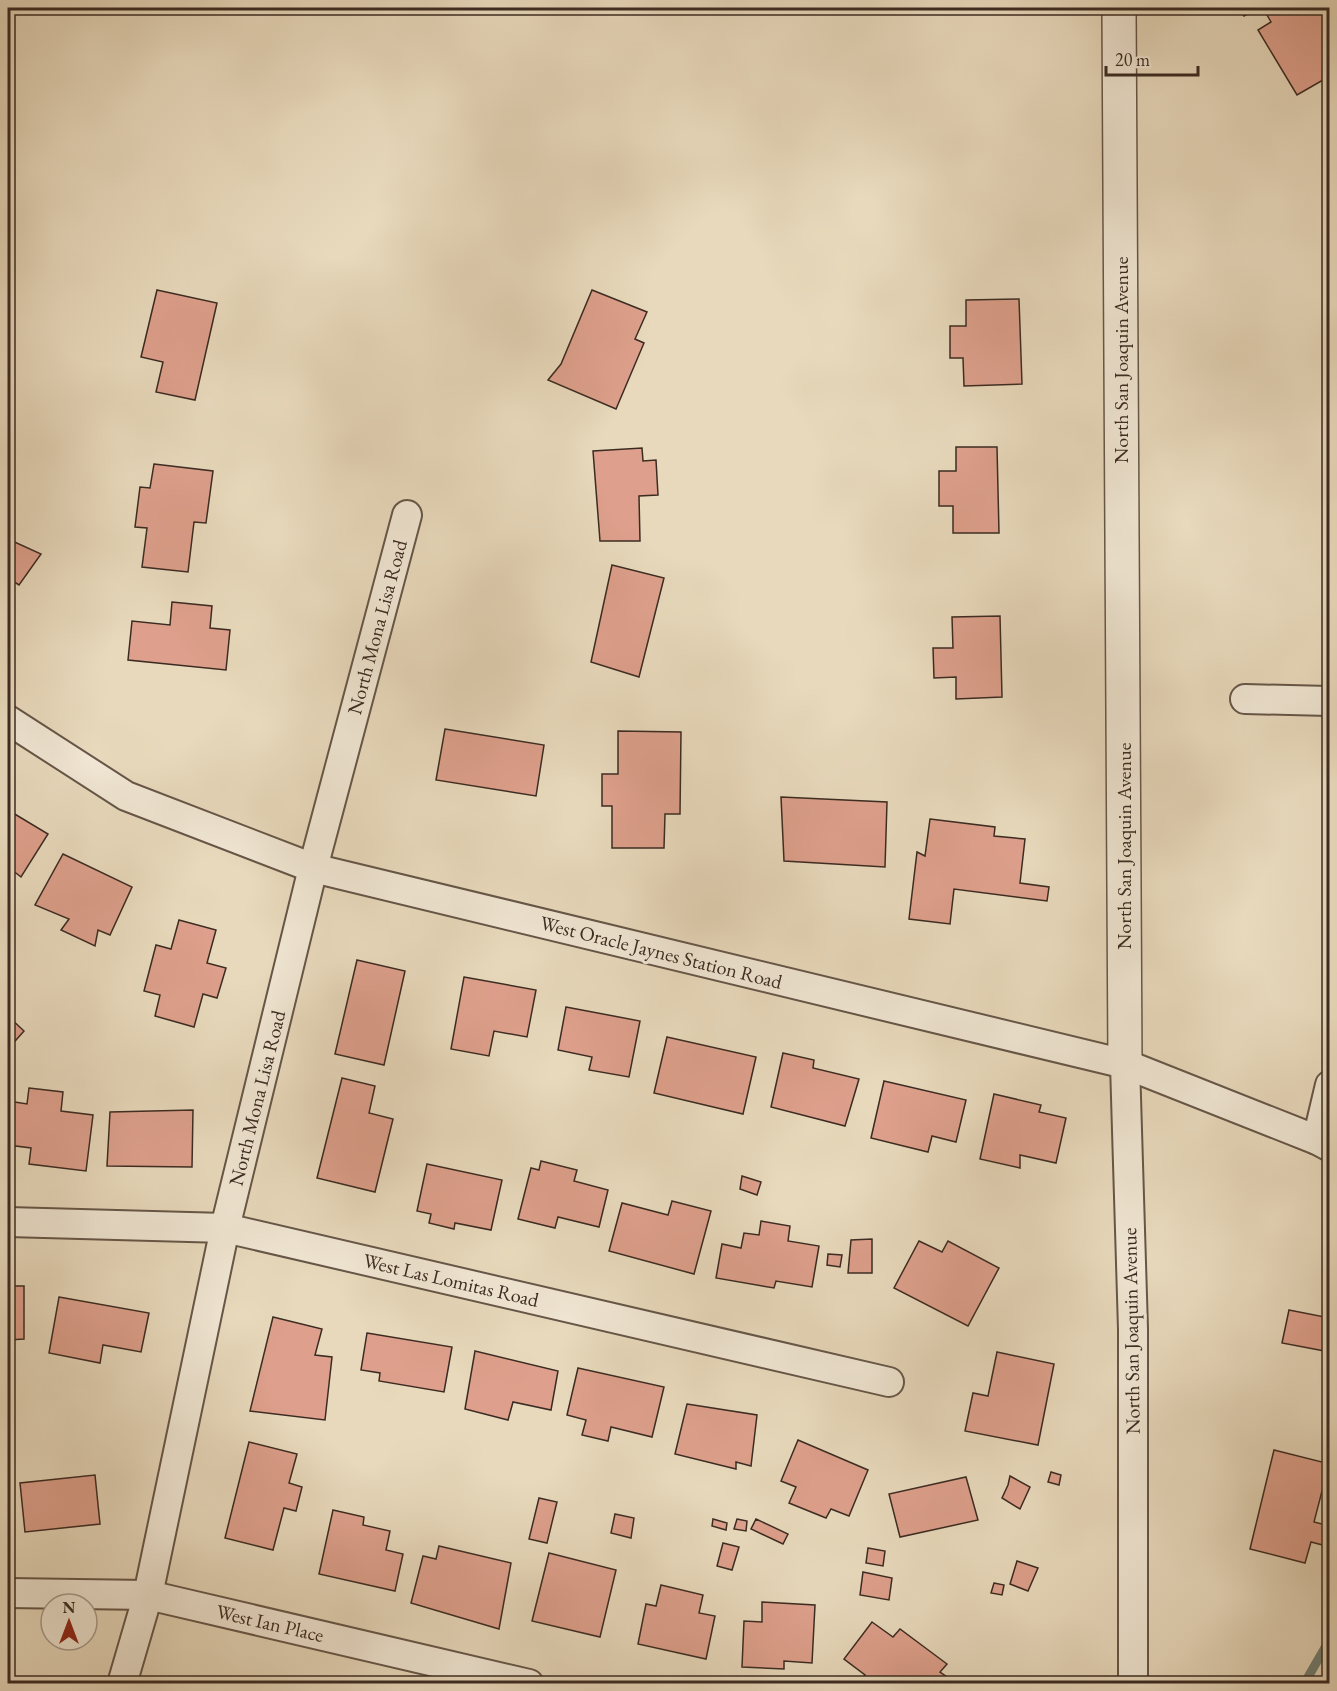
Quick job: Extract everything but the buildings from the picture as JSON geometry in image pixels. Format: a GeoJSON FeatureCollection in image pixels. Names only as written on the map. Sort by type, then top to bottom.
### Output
{"type":"FeatureCollection","features":[{"type":"Feature","properties":{"kind":"street","name":"North San Joaquin Avenue"},"geometry":{"type":"LineString","coordinates":[[1119,8],[1125,1064],[1133,1329],[1133,1683]]}},
{"type":"Feature","properties":{"kind":"street","name":"North Mona Lisa Road"},"geometry":{"type":"LineString","coordinates":[[122,1683],[148,1595],[225,1228],[314,868],[407,516]]}},
{"type":"Feature","properties":{"kind":"street"},"geometry":{"type":"LineString","coordinates":[[1245,699],[1329,701],[1329,704]]}},
{"type":"Feature","properties":{"kind":"street","name":"West Oracle Jaynes Station Road"},"geometry":{"type":"LineString","coordinates":[[8,720],[126,796],[314,868],[1125,1064],[1323,1144]]}},
{"type":"Feature","properties":{"kind":"street"},"geometry":{"type":"LineString","coordinates":[[1323,1144],[1329,1085]]}},
{"type":"Feature","properties":{"kind":"street","name":"West Las Lomitas Road"},"geometry":{"type":"LineString","coordinates":[[8,1222],[225,1228],[889,1382]]}},
{"type":"Feature","properties":{"kind":"street","name":"West Ian Place"},"geometry":{"type":"LineString","coordinates":[[8,1593],[148,1595],[530,1683]]}},
{"type":"Feature","properties":{"kind":"waterway"},"geometry":{"type":"LineString","coordinates":[[1304,1684],[1330,1639]]}}]}
